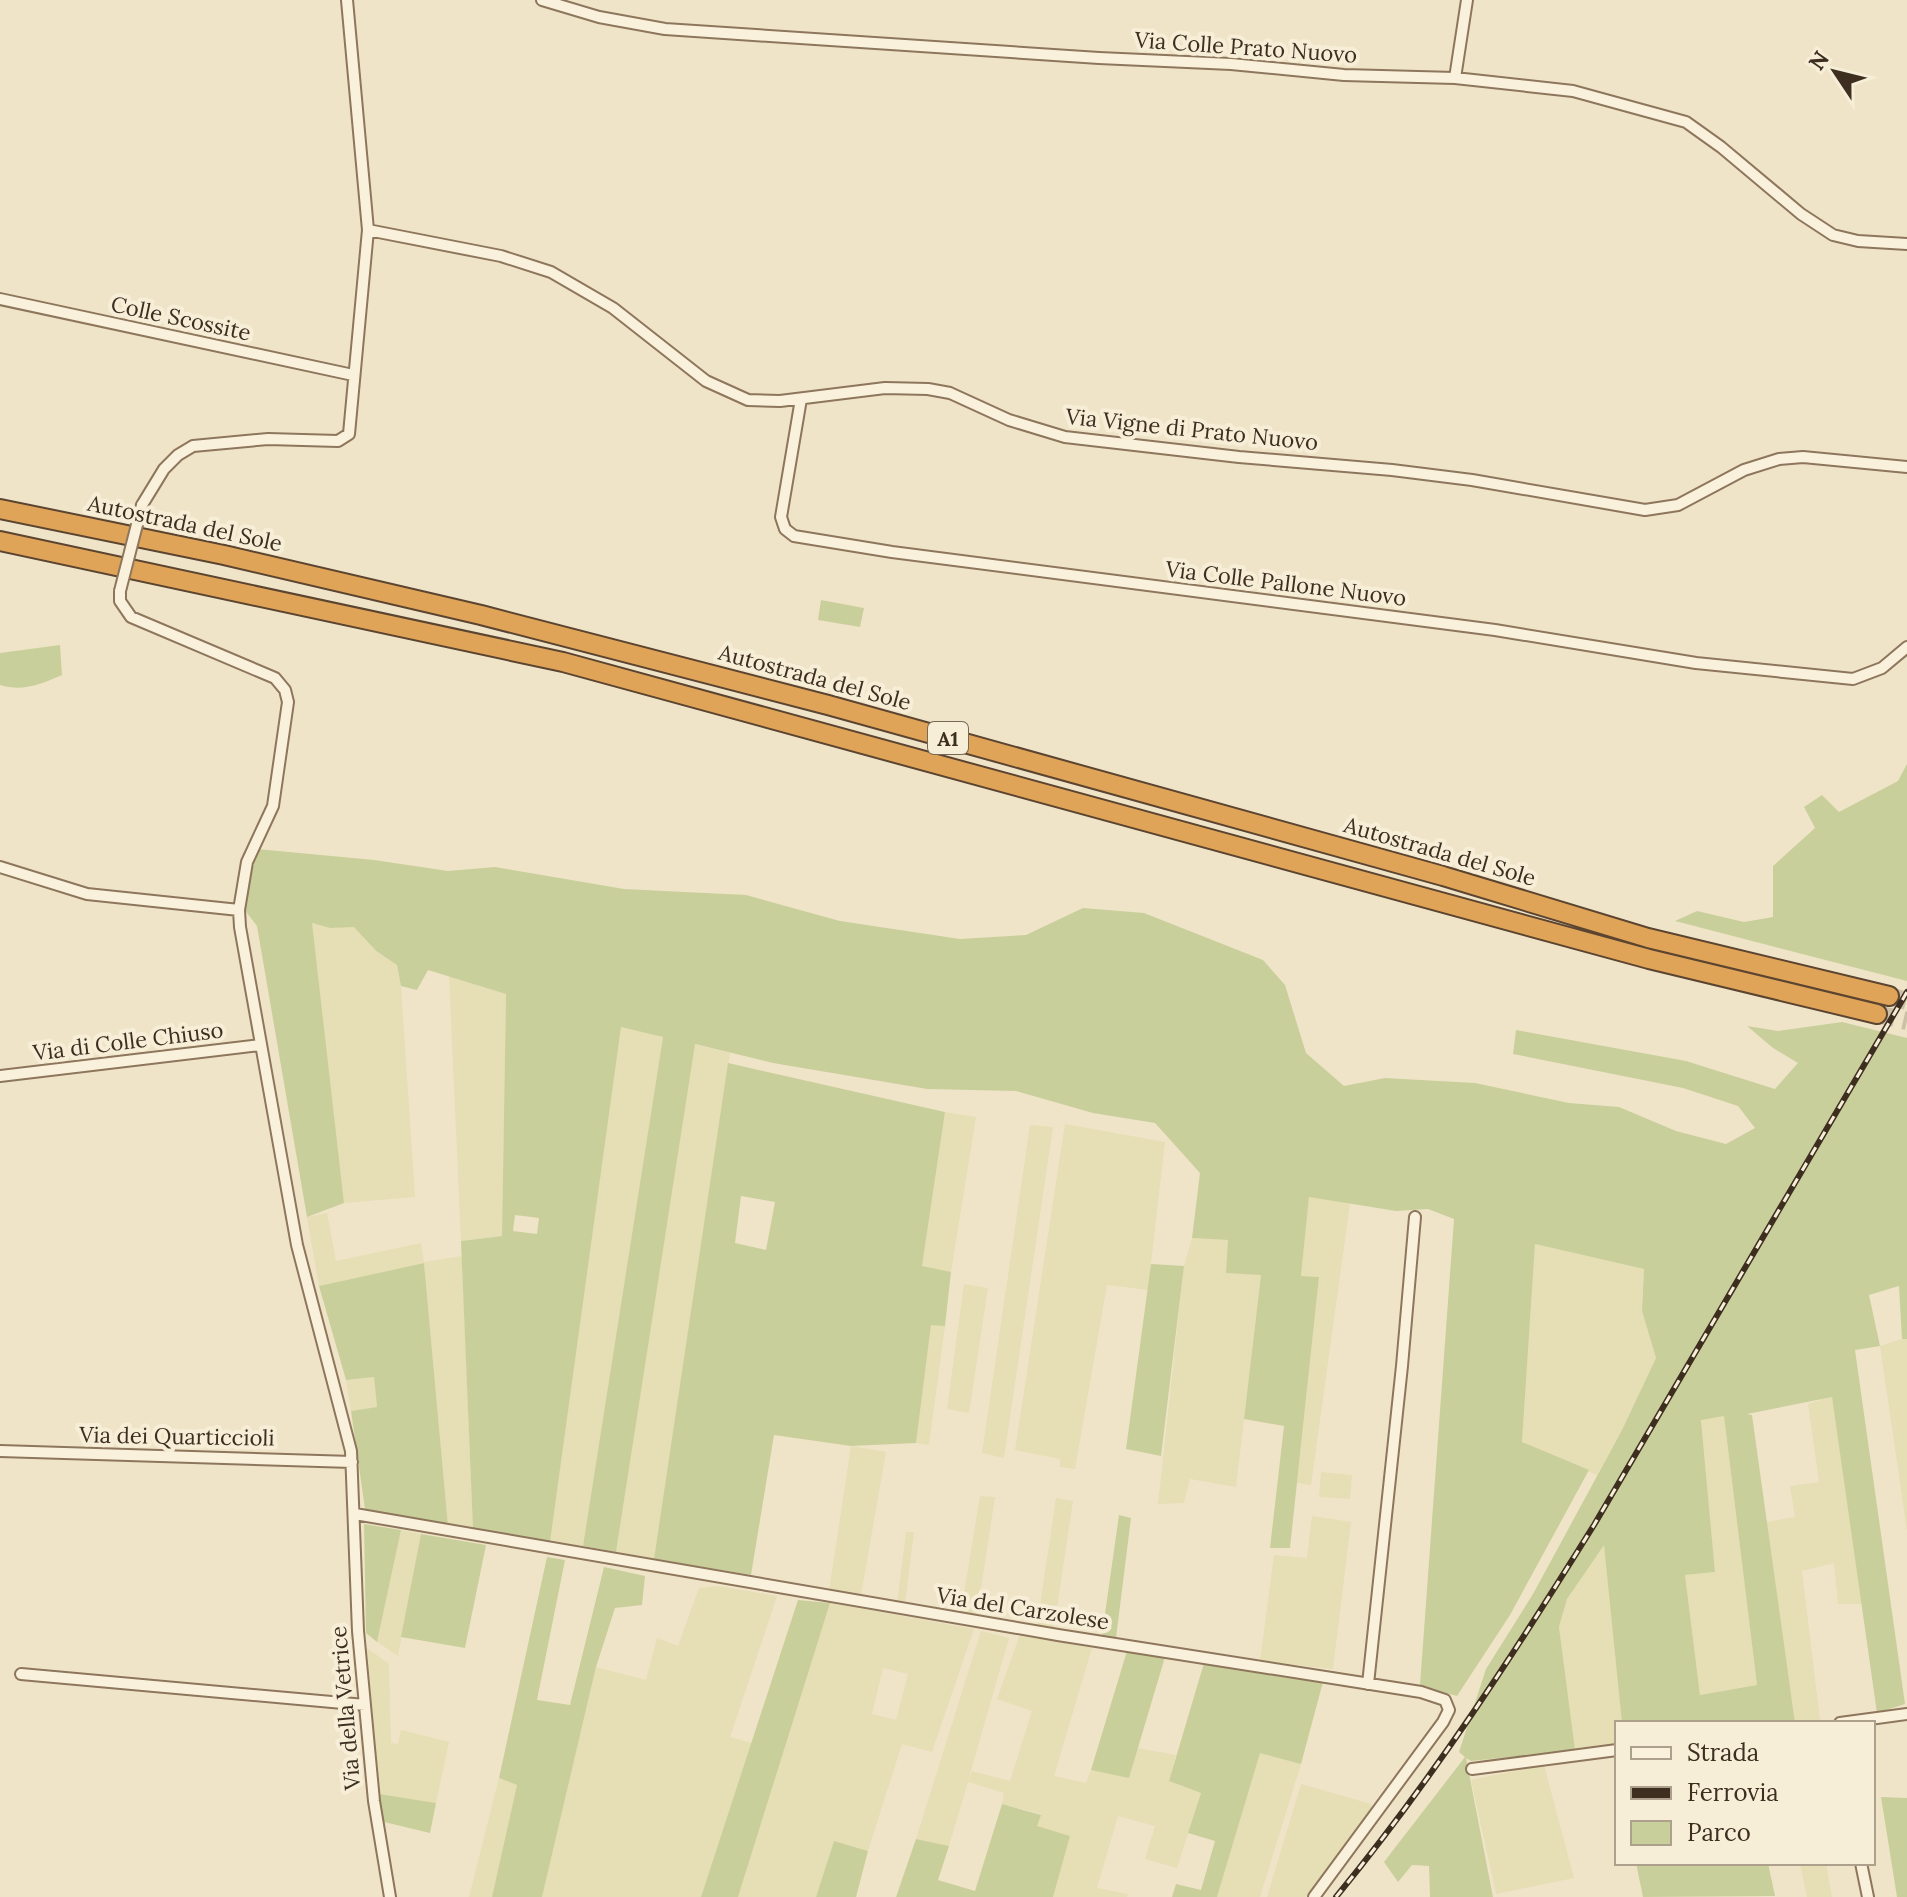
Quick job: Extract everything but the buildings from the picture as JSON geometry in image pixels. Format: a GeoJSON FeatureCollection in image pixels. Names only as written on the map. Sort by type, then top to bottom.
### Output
{"type":"FeatureCollection","features":[{"type":"Feature","properties":{"kind":"highway","name":"Autostrada del Sole"},"geometry":{"type":"LineString","coordinates":[[0,509],[224,555],[481,615],[798,697],[1443,876],[1648,938],[1889,996]]}},
{"type":"Feature","properties":{"kind":"highway","name":"A1"},"geometry":{"type":"LineString","coordinates":[[0,541],[563,662],[1649,959],[1877,1014]]}},
{"type":"Feature","properties":{"kind":"street"},"geometry":{"type":"LineString","coordinates":[[0,867],[87,894],[239,910],[247,862],[273,806],[288,712],[285,690],[275,678],[140,623],[124,610],[120,591],[142,505],[164,469],[181,452],[193,446],[268,439],[338,441],[344,439],[350,430],[368,230],[347,0]]}},
{"type":"Feature","properties":{"kind":"street","name":"Via Colle Prato Nuovo"},"geometry":{"type":"LineString","coordinates":[[542,0],[599,17],[665,29],[1231,64],[1344,75],[1455,78],[1573,91],[1677,119],[1693,127],[1823,229],[1845,239],[1907,244]]}},
{"type":"Feature","properties":{"kind":"street"},"geometry":{"type":"LineString","coordinates":[[1455,78],[1467,0]]}},
{"type":"Feature","properties":{"kind":"street","name":"Via Vigne di Prato Nuovo"},"geometry":{"type":"LineString","coordinates":[[368,230],[501,256],[551,272],[613,308],[706,381],[748,400],[769,402],[857,390],[928,389],[950,393],[1009,420],[1065,437],[1472,480],[1635,510],[1671,507],[1744,470],[1787,458],[1907,467]]}},
{"type":"Feature","properties":{"kind":"street","name":"Colle Scossite"},"geometry":{"type":"LineString","coordinates":[[0,299],[353,375]]}},
{"type":"Feature","properties":{"kind":"street","name":"Via Colle Pallone Nuovo"},"geometry":{"type":"LineString","coordinates":[[801,399],[781,517],[785,529],[794,536],[892,552],[1495,630],[1696,663],[1792,673],[1853,679],[1882,668],[1907,647]]}},
{"type":"Feature","properties":{"kind":"street","name":"Via della Vetrice"},"geometry":{"type":"LineString","coordinates":[[239,910],[242,947],[297,1245],[337,1392],[352,1462],[356,1605],[374,1801],[390,1897]]}},
{"type":"Feature","properties":{"kind":"street","name":"Via di Colle Chiuso"},"geometry":{"type":"LineString","coordinates":[[0,1076],[260,1045]]}},
{"type":"Feature","properties":{"kind":"street"},"geometry":{"type":"LineString","coordinates":[[1368,1684],[1415,1217]]}},
{"type":"Feature","properties":{"kind":"street","name":"Via dei Quarticcioli"},"geometry":{"type":"LineString","coordinates":[[0,1451],[352,1462]]}},
{"type":"Feature","properties":{"kind":"street","name":"Via del Carzolese"},"geometry":{"type":"LineString","coordinates":[[355,1514],[1043,1633],[1436,1695],[1447,1703],[1448,1713],[1314,1897]]}},
{"type":"Feature","properties":{"kind":"street"},"geometry":{"type":"LineString","coordinates":[[21,1674],[365,1705]]}},
{"type":"Feature","properties":{"kind":"street"},"geometry":{"type":"LineString","coordinates":[[1855,1721],[1907,1714]]}},
{"type":"Feature","properties":{"kind":"street"},"geometry":{"type":"LineString","coordinates":[[1472,1769],[1615,1750]]}},
{"type":"Feature","properties":{"kind":"street"},"geometry":{"type":"LineString","coordinates":[[1861,1865],[1868,1897]]}},
{"type":"Feature","properties":{"kind":"shaded area"},"geometry":{"type":"Polygon","coordinates":[[[311,923],[330,928],[354,926],[375,951],[397,965],[415,1197],[344,1203],[311,923]]]}},
{"type":"Feature","properties":{"kind":"shaded area"},"geometry":{"type":"Polygon","coordinates":[[[449,976],[506,994],[502,1236],[461,1241],[449,976]]]}},
{"type":"Feature","properties":{"kind":"shaded area"},"geometry":{"type":"Polygon","coordinates":[[[621,1026],[663,1037],[583,1546],[550,1542],[621,1026]]]}},
{"type":"Feature","properties":{"kind":"shaded area"},"geometry":{"type":"Polygon","coordinates":[[[694,1044],[730,1053],[654,1559],[616,1552],[694,1044]]]}},
{"type":"Feature","properties":{"kind":"shaded area"},"geometry":{"type":"Polygon","coordinates":[[[945,1112],[976,1117],[951,1272],[922,1267],[945,1112]]]}},
{"type":"Feature","properties":{"kind":"shaded area"},"geometry":{"type":"Polygon","coordinates":[[[1065,1124],[1165,1142],[1148,1290],[1107,1285],[1075,1469],[1060,1467],[1060,1459],[1015,1450],[1065,1124]]]}},
{"type":"Feature","properties":{"kind":"shaded area"},"geometry":{"type":"Polygon","coordinates":[[[1030,1125],[1053,1127],[1004,1458],[982,1453],[1030,1125]]]}},
{"type":"Feature","properties":{"kind":"shaded area"},"geometry":{"type":"Polygon","coordinates":[[[1309,1196],[1350,1204],[1311,1485],[1297,1483],[1319,1277],[1301,1276],[1309,1196]]]}},
{"type":"Feature","properties":{"kind":"shaded area"},"geometry":{"type":"Polygon","coordinates":[[[327,1213],[336,1261],[421,1243],[424,1262],[462,1256],[473,1529],[448,1526],[424,1263],[319,1286],[307,1217],[327,1213]]]}},
{"type":"Feature","properties":{"kind":"shaded area"},"geometry":{"type":"Polygon","coordinates":[[[1192,1238],[1228,1240],[1261,1275],[1236,1487],[1190,1479],[1184,1503],[1158,1504],[1184,1266],[1192,1238]]]}},
{"type":"Feature","properties":{"kind":"shaded area"},"geometry":{"type":"Polygon","coordinates":[[[1535,1244],[1644,1269],[1642,1311],[1656,1358],[1597,1475],[1522,1442],[1535,1244]]]}},
{"type":"Feature","properties":{"kind":"shaded area"},"geometry":{"type":"Polygon","coordinates":[[[964,1284],[988,1288],[969,1413],[947,1409],[964,1284]]]}},
{"type":"Feature","properties":{"kind":"shaded area"},"geometry":{"type":"Polygon","coordinates":[[[931,1324],[945,1326],[929,1445],[916,1443],[931,1324]]]}},
{"type":"Feature","properties":{"kind":"shaded area"},"geometry":{"type":"Polygon","coordinates":[[[1907,1339],[1907,1531],[1880,1346],[1907,1339]]]}},
{"type":"Feature","properties":{"kind":"shaded area"},"geometry":{"type":"Polygon","coordinates":[[[374,1377],[377,1407],[351,1411],[346,1380],[374,1377]]]}},
{"type":"Feature","properties":{"kind":"shaded area"},"geometry":{"type":"Polygon","coordinates":[[[1832,1396],[1862,1604],[1838,1604],[1834,1563],[1802,1571],[1820,1720],[1795,1721],[1766,1522],[1795,1517],[1790,1486],[1819,1482],[1808,1404],[1832,1396]]]}},
{"type":"Feature","properties":{"kind":"shaded area"},"geometry":{"type":"Polygon","coordinates":[[[1724,1416],[1757,1685],[1700,1695],[1685,1575],[1715,1572],[1701,1419],[1724,1416]]]}},
{"type":"Feature","properties":{"kind":"shaded area"},"geometry":{"type":"Polygon","coordinates":[[[851,1446],[886,1452],[861,1595],[829,1591],[851,1446]]]}},
{"type":"Feature","properties":{"kind":"shaded area"},"geometry":{"type":"Polygon","coordinates":[[[1321,1472],[1352,1475],[1350,1499],[1319,1497],[1321,1472]]]}},
{"type":"Feature","properties":{"kind":"shaded area"},"geometry":{"type":"Polygon","coordinates":[[[980,1496],[995,1497],[977,1615],[961,1612],[980,1496]]]}},
{"type":"Feature","properties":{"kind":"shaded area"},"geometry":{"type":"Polygon","coordinates":[[[1056,1498],[1073,1501],[1054,1628],[1037,1626],[1056,1498]]]}},
{"type":"Feature","properties":{"kind":"shaded area"},"geometry":{"type":"Polygon","coordinates":[[[1312,1516],[1351,1522],[1333,1669],[1260,1661],[1274,1555],[1307,1558],[1312,1516]]]}},
{"type":"Feature","properties":{"kind":"shaded area"},"geometry":{"type":"Polygon","coordinates":[[[401,1530],[421,1534],[398,1656],[377,1642],[401,1530]]]}},
{"type":"Feature","properties":{"kind":"shaded area"},"geometry":{"type":"Polygon","coordinates":[[[906,1532],[914,1532],[905,1604],[897,1603],[906,1532]]]}},
{"type":"Feature","properties":{"kind":"shaded area"},"geometry":{"type":"Polygon","coordinates":[[[1604,1540],[1622,1721],[1615,1721],[1615,1745],[1575,1750],[1559,1628],[1567,1599],[1604,1540]]]}},
{"type":"Feature","properties":{"kind":"shaded area"},"geometry":{"type":"Polygon","coordinates":[[[718,1586],[777,1596],[730,1737],[752,1743],[701,1897],[542,1897],[596,1667],[646,1680],[657,1638],[678,1646],[699,1588],[718,1586]]]}},
{"type":"Feature","properties":{"kind":"shaded area"},"geometry":{"type":"Polygon","coordinates":[[[830,1603],[974,1629],[932,1752],[902,1744],[868,1851],[834,1841],[816,1897],[738,1897],[830,1603]],[[883,1668],[872,1714],[896,1720],[908,1674],[883,1668]]]}},
{"type":"Feature","properties":{"kind":"shaded area"},"geometry":{"type":"Polygon","coordinates":[[[981,1631],[1009,1638],[968,1781],[972,1771],[1010,1781],[1032,1711],[997,1699],[1020,1634],[1092,1648],[1054,1776],[1086,1783],[1091,1770],[1129,1777],[1138,1748],[1176,1755],[1169,1781],[1201,1793],[1177,1868],[1145,1859],[1155,1826],[1118,1816],[1097,1888],[1128,1894],[1127,1897],[1053,1897],[1070,1836],[1036,1826],[1041,1814],[1002,1804],[1004,1793],[968,1782],[949,1846],[916,1839],[981,1631]]]}},
{"type":"Feature","properties":{"kind":"shaded area"},"geometry":{"type":"Polygon","coordinates":[[[367,1648],[389,1664],[391,1743],[398,1744],[401,1730],[449,1742],[436,1803],[379,1794],[367,1648]]]}},
{"type":"Feature","properties":{"kind":"shaded area"},"geometry":{"type":"Polygon","coordinates":[[[1260,1752],[1301,1764],[1260,1897],[1217,1897],[1260,1752]]]}},
{"type":"Feature","properties":{"kind":"shaded area"},"geometry":{"type":"Polygon","coordinates":[[[1544,1765],[1574,1878],[1496,1894],[1471,1780],[1544,1765]]]}},
{"type":"Feature","properties":{"kind":"shaded area"},"geometry":{"type":"Polygon","coordinates":[[[499,1778],[517,1785],[492,1897],[469,1897],[499,1778]]]}},
{"type":"Feature","properties":{"kind":"shaded area"},"geometry":{"type":"Polygon","coordinates":[[[1301,1784],[1371,1804],[1372,1809],[1306,1897],[1267,1897],[1301,1784]]]}},
{"type":"Feature","properties":{"kind":"shaded area"},"geometry":{"type":"Polygon","coordinates":[[[1800,1865],[1826,1865],[1832,1897],[1807,1897],[1800,1865]]]}},
{"type":"Feature","properties":{"kind":"green space"},"geometry":{"type":"Polygon","coordinates":[[[821,600],[864,608],[860,627],[818,620],[821,600]]]}},
{"type":"Feature","properties":{"kind":"green space"},"geometry":{"type":"Polygon","coordinates":[[[60,645],[62,675],[24,687],[0,685],[0,653],[60,645]]]}},
{"type":"Feature","properties":{"kind":"green space"},"geometry":{"type":"Polygon","coordinates":[[[1907,764],[1907,981],[1675,921],[1697,911],[1744,922],[1773,917],[1773,866],[1815,828],[1804,807],[1822,795],[1839,812],[1898,781],[1907,764]]]}},
{"type":"Feature","properties":{"kind":"green space"},"geometry":{"type":"Polygon","coordinates":[[[257,849],[374,860],[448,871],[495,867],[624,889],[746,895],[840,921],[960,939],[1026,935],[1083,908],[1144,913],[1263,960],[1285,985],[1306,1053],[1344,1086],[1385,1078],[1475,1083],[1569,1103],[1619,1107],[1676,1131],[1726,1144],[1755,1128],[1738,1106],[1683,1088],[1513,1054],[1516,1030],[1686,1061],[1775,1089],[1798,1063],[1773,1048],[1747,1026],[1778,1031],[1842,1022],[1907,1038],[1907,1339],[1902,1339],[1899,1286],[1869,1295],[1880,1346],[1855,1350],[1905,1704],[1877,1713],[1832,1397],[1747,1414],[1752,1415],[1795,1721],[1622,1721],[1604,1545],[1567,1599],[1559,1627],[1575,1750],[1471,1761],[1466,1758],[1493,1897],[1430,1897],[1429,1866],[1412,1865],[1398,1882],[1384,1862],[1465,1757],[1459,1752],[1486,1669],[1533,1594],[1622,1430],[1656,1358],[1642,1311],[1644,1269],[1535,1244],[1522,1442],[1589,1470],[1510,1615],[1457,1696],[1420,1685],[1454,1219],[1428,1209],[1396,1211],[1309,1197],[1301,1276],[1319,1277],[1290,1548],[1270,1548],[1284,1426],[1244,1419],[1261,1275],[1226,1273],[1228,1240],[1192,1238],[1200,1173],[1155,1123],[1093,1113],[1016,1091],[927,1089],[773,1063],[695,1044],[616,1552],[583,1546],[663,1037],[621,1027],[550,1542],[473,1529],[461,1241],[502,1236],[506,994],[428,970],[417,990],[401,986],[397,965],[376,951],[354,927],[330,928],[312,923],[344,1203],[307,1217],[257,926],[244,909],[257,849]],[[515,1215],[513,1231],[537,1234],[539,1218],[515,1215]],[[1724,1416],[1701,1420],[1715,1572],[1685,1575],[1700,1695],[1757,1685],[1724,1416]]]}},
{"type":"Feature","properties":{"kind":"green space"},"geometry":{"type":"Polygon","coordinates":[[[728,1063],[945,1112],[922,1266],[951,1272],[945,1326],[931,1325],[916,1443],[851,1446],[774,1435],[751,1575],[654,1559],[728,1063]],[[741,1196],[735,1243],[766,1250],[775,1202],[741,1196]]]}},
{"type":"Feature","properties":{"kind":"green space"},"geometry":{"type":"Polygon","coordinates":[[[424,1263],[448,1526],[365,1509],[351,1411],[377,1407],[374,1377],[346,1380],[319,1286],[424,1263]]]}},
{"type":"Feature","properties":{"kind":"green space"},"geometry":{"type":"Polygon","coordinates":[[[1151,1264],[1184,1266],[1161,1456],[1126,1449],[1151,1264]]]}},
{"type":"Feature","properties":{"kind":"green space"},"geometry":{"type":"Polygon","coordinates":[[[1119,1515],[1131,1518],[1116,1638],[1102,1635],[1119,1515]]]}},
{"type":"Feature","properties":{"kind":"green space"},"geometry":{"type":"Polygon","coordinates":[[[364,1524],[401,1530],[377,1642],[366,1633],[364,1524]]]}},
{"type":"Feature","properties":{"kind":"green space"},"geometry":{"type":"Polygon","coordinates":[[[421,1534],[486,1545],[465,1648],[401,1637],[421,1534]]]}},
{"type":"Feature","properties":{"kind":"green space"},"geometry":{"type":"Polygon","coordinates":[[[547,1557],[565,1560],[537,1700],[570,1705],[604,1567],[645,1576],[642,1605],[615,1608],[596,1667],[542,1897],[492,1897],[517,1785],[499,1778],[547,1557]]]}},
{"type":"Feature","properties":{"kind":"green space"},"geometry":{"type":"Polygon","coordinates":[[[798,1600],[830,1603],[738,1897],[701,1897],[798,1600]]]}},
{"type":"Feature","properties":{"kind":"green space"},"geometry":{"type":"Polygon","coordinates":[[[1127,1651],[1165,1657],[1129,1778],[1091,1770],[1127,1651]]]}},
{"type":"Feature","properties":{"kind":"green space"},"geometry":{"type":"Polygon","coordinates":[[[1204,1663],[1323,1682],[1301,1764],[1260,1753],[1217,1897],[1172,1897],[1176,1884],[1201,1890],[1215,1841],[1188,1833],[1201,1793],[1169,1781],[1204,1663]]]}},
{"type":"Feature","properties":{"kind":"green space"},"geometry":{"type":"Polygon","coordinates":[[[379,1794],[436,1803],[430,1833],[384,1822],[379,1794]]]}},
{"type":"Feature","properties":{"kind":"green space"},"geometry":{"type":"Polygon","coordinates":[[[1881,1797],[1907,1798],[1907,1897],[1897,1897],[1881,1797]]]}},
{"type":"Feature","properties":{"kind":"green space"},"geometry":{"type":"Polygon","coordinates":[[[1002,1804],[1041,1815],[1037,1826],[1070,1836],[1053,1897],[896,1897],[916,1839],[949,1846],[938,1880],[975,1891],[1002,1804]]]}},
{"type":"Feature","properties":{"kind":"green space"},"geometry":{"type":"Polygon","coordinates":[[[834,1841],[868,1851],[856,1897],[816,1897],[834,1841]]]}},
{"type":"Feature","properties":{"kind":"green space"},"geometry":{"type":"Polygon","coordinates":[[[1636,1865],[1768,1865],[1775,1896],[1643,1897],[1636,1865]]]}},
{"type":"Feature","properties":{"kind":"tunnel"},"geometry":{"type":"LineString","coordinates":[[1889,996],[1907,1001]]}},
{"type":"Feature","properties":{"kind":"tunnel"},"geometry":{"type":"LineString","coordinates":[[1877,1014],[1907,1021]]}},
{"type":"Feature","properties":{"kind":"railway"},"geometry":{"type":"LineString","coordinates":[[1336,1897],[1439,1762],[1564,1573],[1907,992]]}}]}
